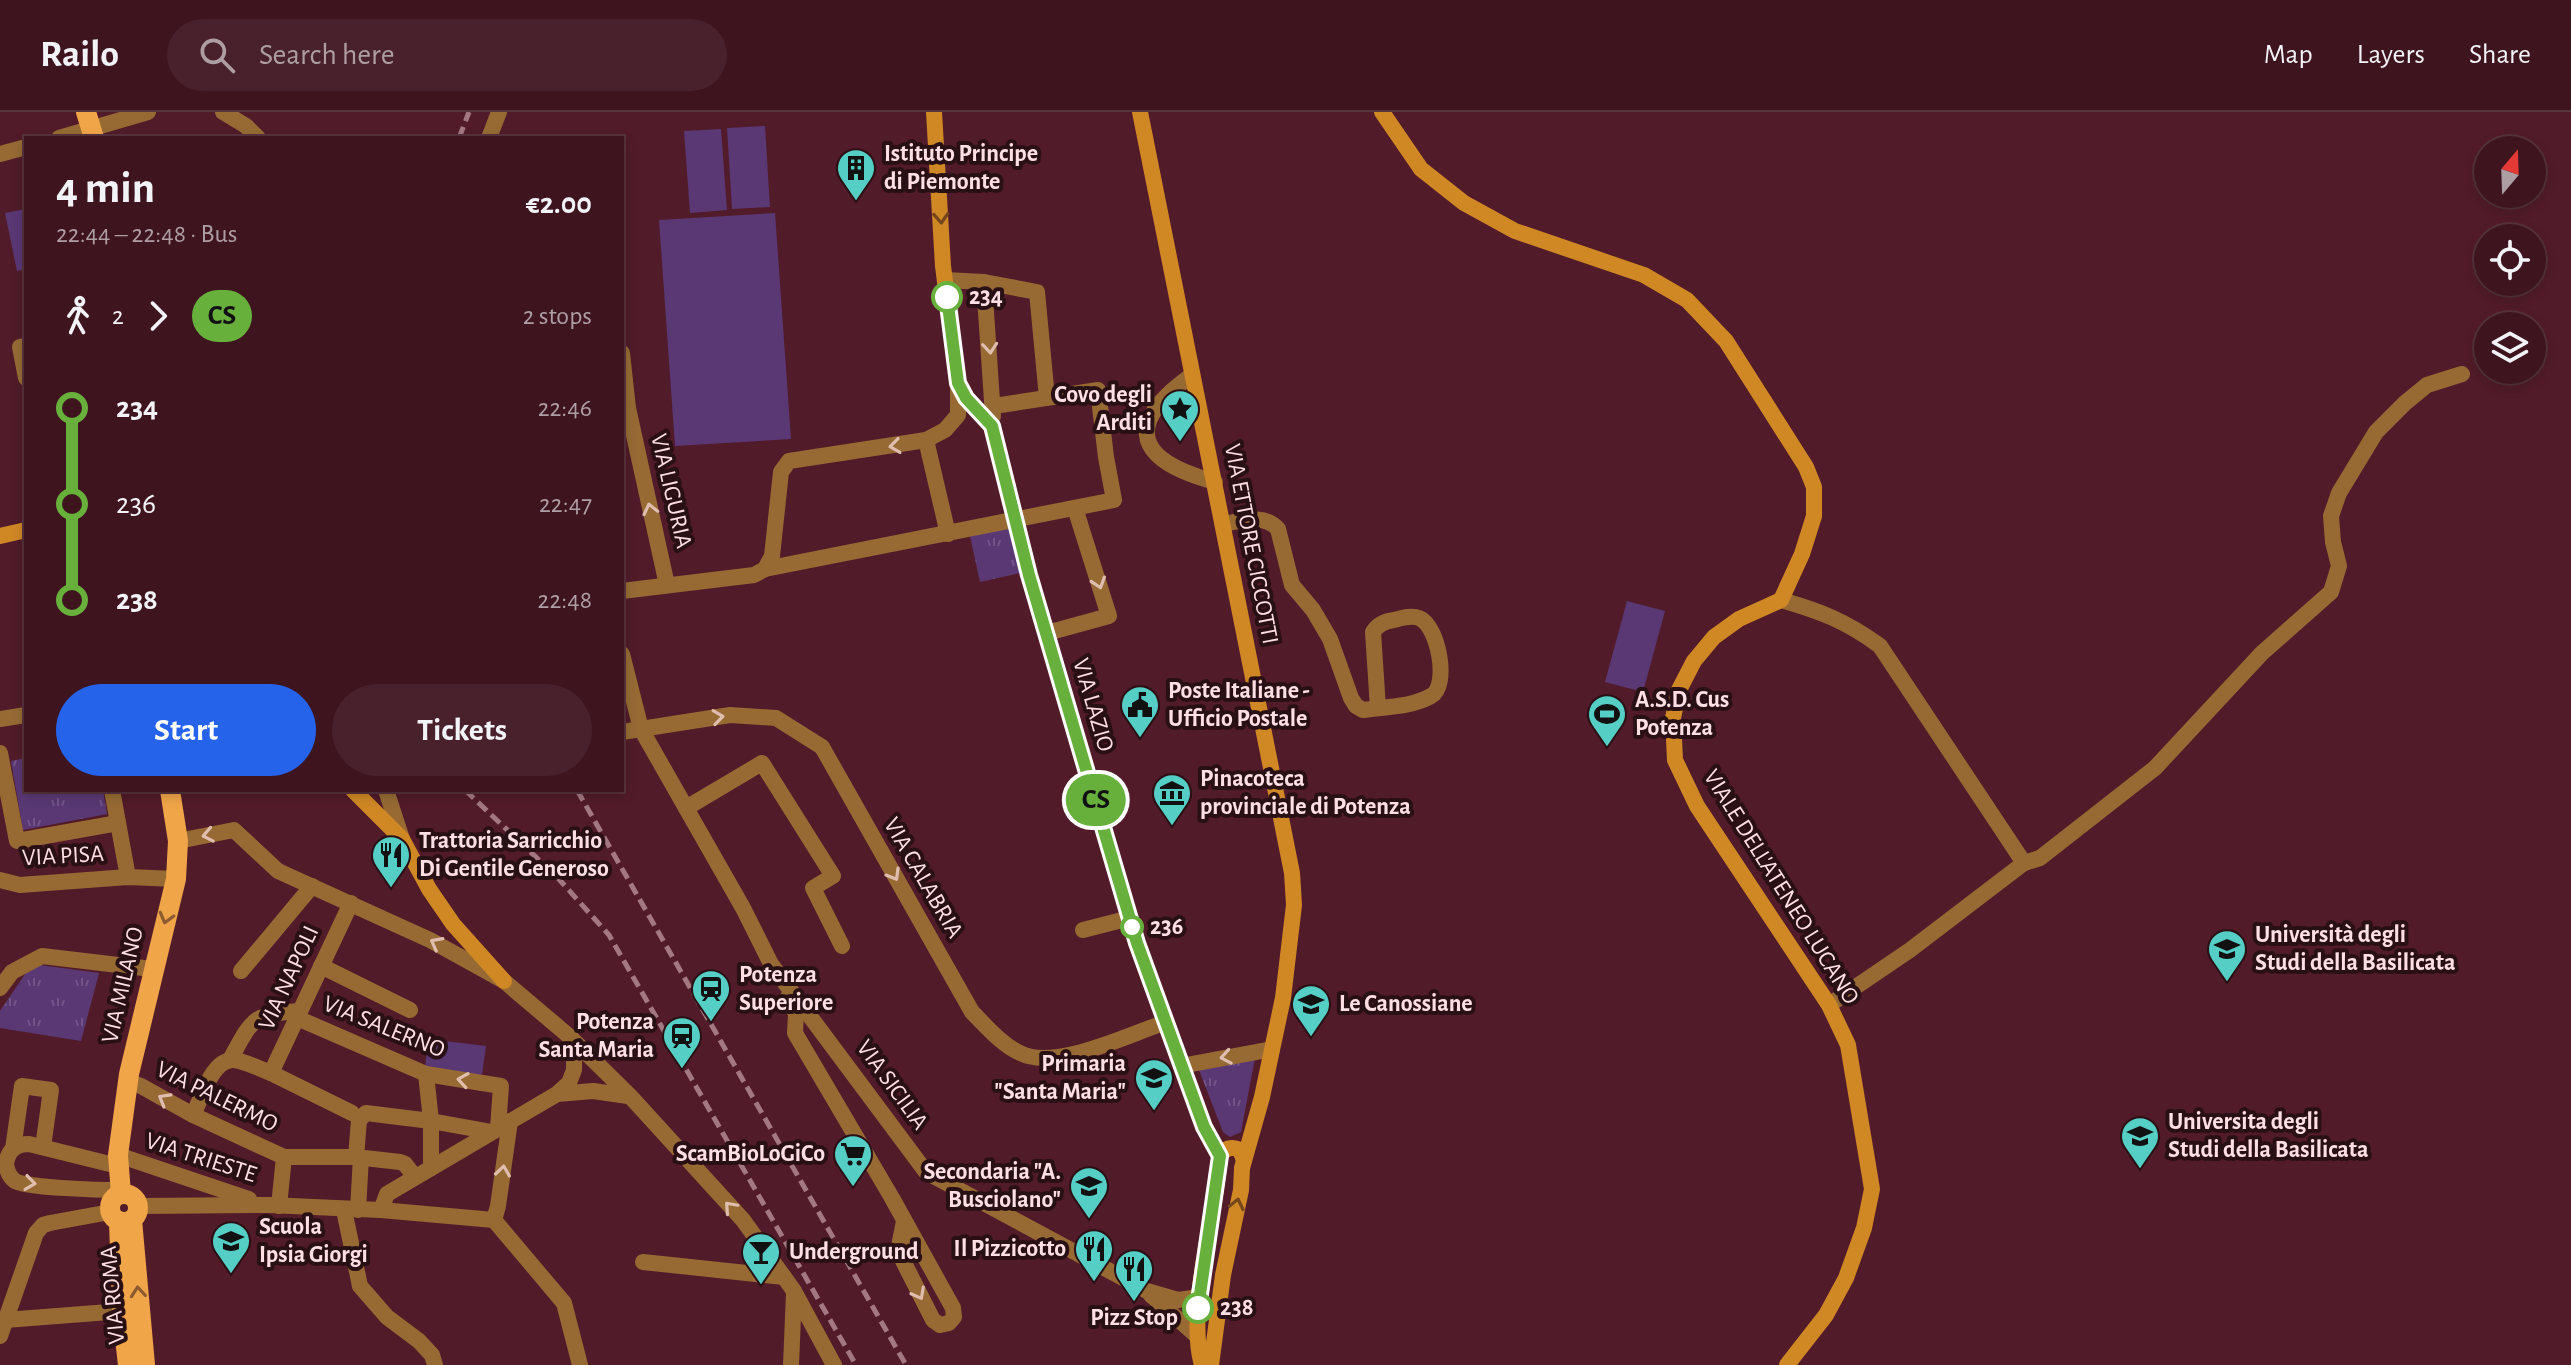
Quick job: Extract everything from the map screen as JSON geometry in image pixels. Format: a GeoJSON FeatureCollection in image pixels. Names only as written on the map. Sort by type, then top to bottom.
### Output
{"type":"FeatureCollection","features":[{"type":"Feature","properties":{"kind":"main road"},"geometry":{"type":"LineString","coordinates":[[934,112],[945,280],[958,383]]}},
{"type":"Feature","properties":{"kind":"main road","name":"VIA ETTORE CICCOTTI"},"geometry":{"type":"LineString","coordinates":[[1140,112],[1292,873],[1294,905],[1272,1049],[1254,1128],[1232,1159]]}},
{"type":"Feature","properties":{"kind":"main road"},"geometry":{"type":"LineString","coordinates":[[1382,112],[1421,169],[1464,203],[1515,231],[1644,275],[1687,300],[1726,341],[1806,467],[1814,487],[1814,516],[1802,554],[1781,600]]}},
{"type":"Feature","properties":{"kind":"main road","name":"VIA LAZIO"},"geometry":{"type":"LineString","coordinates":[[958,383],[966,398],[992,426],[1047,633],[1164,1023],[1209,1139],[1232,1159]]}},
{"type":"Feature","properties":{"kind":"main road"},"geometry":{"type":"LineString","coordinates":[[0,536],[24,530]]}},
{"type":"Feature","properties":{"kind":"main road","name":"VIALE DELL'ATENEO LUCANO"},"geometry":{"type":"LineString","coordinates":[[1781,600],[1739,619],[1714,637],[1694,661],[1679,690],[1673,718],[1675,760],[1697,806],[1829,1005],[1848,1045],[1872,1189],[1864,1228],[1846,1278],[1826,1315],[1787,1365]]}},
{"type":"Feature","properties":{"kind":"main road","name":"VIA MILANO"},"geometry":{"type":"LineString","coordinates":[[123,1207],[118,1161],[127,1081],[176,879],[178,841],[170,792]]}},
{"type":"Feature","properties":{"kind":"main road"},"geometry":{"type":"LineString","coordinates":[[357,794],[402,839],[429,889],[453,924],[504,981]]}},
{"type":"Feature","properties":{"kind":"main road"},"geometry":{"type":"LineString","coordinates":[[1202,1365],[1197,1336],[1200,1297],[1232,1159]]}},
{"type":"Feature","properties":{"kind":"main road"},"geometry":{"type":"LineString","coordinates":[[1211,1365],[1223,1275],[1241,1190],[1232,1159]]}},
{"type":"Feature","properties":{"kind":"main road","name":"VIA ROMA"},"geometry":{"type":"LineString","coordinates":[[123,1207],[122,1311],[128,1365]]}},
{"type":"Feature","properties":{"kind":"main road","name":"VIA ROMA"},"geometry":{"type":"LineString","coordinates":[[123,1207],[145,1365]]}},
{"type":"Feature","properties":{"kind":"street"},"geometry":{"type":"LineString","coordinates":[[64,136],[148,112]]}},
{"type":"Feature","properties":{"kind":"street"},"geometry":{"type":"LineString","coordinates":[[223,112],[256,136]]}},
{"type":"Feature","properties":{"kind":"street"},"geometry":{"type":"LineString","coordinates":[[490,136],[499,112]]}},
{"type":"Feature","properties":{"kind":"street"},"geometry":{"type":"LineString","coordinates":[[0,154],[24,148]]}},
{"type":"Feature","properties":{"kind":"street"},"geometry":{"type":"LineString","coordinates":[[945,280],[984,282],[1037,292],[1047,398]]}},
{"type":"Feature","properties":{"kind":"street"},"geometry":{"type":"LineString","coordinates":[[984,282],[994,406],[992,426]]}},
{"type":"Feature","properties":{"kind":"street"},"geometry":{"type":"LineString","coordinates":[[24,346],[20,347],[24,368]]}},
{"type":"Feature","properties":{"kind":"street"},"geometry":{"type":"LineString","coordinates":[[1829,1005],[1910,950],[2024,863],[2040,858],[2155,768],[2262,653],[2331,592],[2339,566],[2331,516],[2339,493],[2376,432],[2427,385],[2462,374]]}},
{"type":"Feature","properties":{"kind":"street"},"geometry":{"type":"LineString","coordinates":[[1192,375],[1172,391],[1149,419],[1147,435],[1156,454],[1183,473],[1215,482]]}},
{"type":"Feature","properties":{"kind":"street"},"geometry":{"type":"LineString","coordinates":[[759,572],[772,556],[781,472],[789,461],[926,440],[945,430],[958,415],[958,383]]}},
{"type":"Feature","properties":{"kind":"street"},"geometry":{"type":"LineString","coordinates":[[624,591],[759,572],[1114,500],[1098,390],[994,406]]}},
{"type":"Feature","properties":{"kind":"street","name":"VIA LIGURIA"},"geometry":{"type":"LineString","coordinates":[[624,414],[667,585]]}},
{"type":"Feature","properties":{"kind":"street"},"geometry":{"type":"LineString","coordinates":[[926,440],[948,534]]}},
{"type":"Feature","properties":{"kind":"street"},"geometry":{"type":"LineString","coordinates":[[1047,633],[1109,616],[1075,508]]}},
{"type":"Feature","properties":{"kind":"street"},"geometry":{"type":"LineString","coordinates":[[1223,524],[1259,519],[1278,529],[1292,585],[1313,610],[1330,639],[1351,698],[1363,710],[1378,708],[1413,703],[1433,695],[1439,688],[1442,670],[1429,626],[1419,618],[1406,617],[1388,621],[1377,626],[1373,632],[1378,708]]}},
{"type":"Feature","properties":{"kind":"street"},"geometry":{"type":"LineString","coordinates":[[1781,600],[1824,612],[1853,626],[1880,646],[2024,863]]}},
{"type":"Feature","properties":{"kind":"street","name":"VIA SICILIA"},"geometry":{"type":"LineString","coordinates":[[624,662],[641,729],[743,908],[771,964],[926,1172],[1147,1291]]}},
{"type":"Feature","properties":{"kind":"street"},"geometry":{"type":"LineString","coordinates":[[0,719],[24,715]]}},
{"type":"Feature","properties":{"kind":"street","name":"VIA CALABRIA"},"geometry":{"type":"LineString","coordinates":[[624,732],[730,715],[776,718],[822,747],[972,1012],[990,1031],[1020,1054],[1059,1059],[1164,1023]]}},
{"type":"Feature","properties":{"kind":"street"},"geometry":{"type":"LineString","coordinates":[[0,753],[17,841],[118,823]]}},
{"type":"Feature","properties":{"kind":"street"},"geometry":{"type":"LineString","coordinates":[[686,808],[762,763],[833,876],[813,888],[842,946]]}},
{"type":"Feature","properties":{"kind":"street","name":"VIA PISA"},"geometry":{"type":"LineString","coordinates":[[112,792],[128,877]]}},
{"type":"Feature","properties":{"kind":"street"},"geometry":{"type":"LineString","coordinates":[[357,794],[369,799],[379,792]]}},
{"type":"Feature","properties":{"kind":"street"},"geometry":{"type":"LineString","coordinates":[[387,792],[402,839]]}},
{"type":"Feature","properties":{"kind":"street"},"geometry":{"type":"LineString","coordinates":[[178,841],[234,830],[278,871],[430,940],[504,981],[570,1037],[630,1096],[743,1220],[789,1284],[834,1365]]}},
{"type":"Feature","properties":{"kind":"street","name":"VIA PISA"},"geometry":{"type":"LineString","coordinates":[[0,880],[20,885],[128,877],[176,879]]}},
{"type":"Feature","properties":{"kind":"street","name":"VIA NAPOLI"},"geometry":{"type":"LineString","coordinates":[[241,971],[312,886]]}},
{"type":"Feature","properties":{"kind":"street","name":"VIA NAPOLI"},"geometry":{"type":"LineString","coordinates":[[271,1073],[351,903]]}},
{"type":"Feature","properties":{"kind":"street"},"geometry":{"type":"LineString","coordinates":[[1083,930],[1130,918]]}},
{"type":"Feature","properties":{"kind":"street"},"geometry":{"type":"LineString","coordinates":[[0,988],[12,972],[42,956],[152,969]]}},
{"type":"Feature","properties":{"kind":"street"},"geometry":{"type":"LineString","coordinates":[[771,964],[796,1014],[795,1033],[904,1221],[953,1308],[954,1317],[949,1323],[940,1325],[933,1320],[898,1251],[904,1221]]}},
{"type":"Feature","properties":{"kind":"street"},"geometry":{"type":"LineString","coordinates":[[321,966],[410,1010]]}},
{"type":"Feature","properties":{"kind":"street","name":"VIA SALERNO"},"geometry":{"type":"LineString","coordinates":[[230,1060],[249,1025],[259,1016],[299,1014],[426,1074],[501,1086],[500,1127]]}},
{"type":"Feature","properties":{"kind":"street"},"geometry":{"type":"LineString","coordinates":[[381,1210],[387,1194],[557,1094],[569,1083],[574,1070],[570,1037]]}},
{"type":"Feature","properties":{"kind":"street"},"geometry":{"type":"LineString","coordinates":[[1181,1066],[1272,1049]]}},
{"type":"Feature","properties":{"kind":"street"},"geometry":{"type":"LineString","coordinates":[[193,1115],[216,1069],[223,1061],[230,1060],[271,1073],[352,1113]]}},
{"type":"Feature","properties":{"kind":"street"},"geometry":{"type":"LineString","coordinates":[[426,1074],[431,1121],[431,1168]]}},
{"type":"Feature","properties":{"kind":"street","name":"VIA PALERMO"},"geometry":{"type":"LineString","coordinates":[[127,1081],[284,1157],[358,1157],[405,1164],[415,1177]]}},
{"type":"Feature","properties":{"kind":"street"},"geometry":{"type":"LineString","coordinates":[[43,1147],[51,1090],[22,1086],[6,1162],[11,1177],[22,1184],[92,1190],[123,1207]]}},
{"type":"Feature","properties":{"kind":"street"},"geometry":{"type":"LineString","coordinates":[[557,1094],[593,1091],[630,1096]]}},
{"type":"Feature","properties":{"kind":"street"},"geometry":{"type":"LineString","coordinates":[[435,1365],[432,1355],[419,1341],[387,1317],[360,1286],[352,1249],[351,1210],[361,1115],[366,1113],[500,1127]]}},
{"type":"Feature","properties":{"kind":"street"},"geometry":{"type":"LineString","coordinates":[[500,1127],[498,1206],[494,1220],[564,1303],[580,1365]]}},
{"type":"Feature","properties":{"kind":"street","name":"VIA TRIESTE"},"geometry":{"type":"LineString","coordinates":[[6,1162],[22,1144],[43,1147],[118,1161],[274,1205]]}},
{"type":"Feature","properties":{"kind":"street","name":"VIA PALERMO"},"geometry":{"type":"LineString","coordinates":[[274,1205],[284,1157]]}},
{"type":"Feature","properties":{"kind":"street","name":"VIA TRIESTE"},"geometry":{"type":"LineString","coordinates":[[123,1207],[274,1205],[494,1220]]}},
{"type":"Feature","properties":{"kind":"street"},"geometry":{"type":"LineString","coordinates":[[122,1311],[3,1328],[36,1233],[43,1225],[123,1207]]}},
{"type":"Feature","properties":{"kind":"street"},"geometry":{"type":"LineString","coordinates":[[323,1208],[352,1249]]}},
{"type":"Feature","properties":{"kind":"street"},"geometry":{"type":"LineString","coordinates":[[643,1262],[789,1284]]}},
{"type":"Feature","properties":{"kind":"street"},"geometry":{"type":"LineString","coordinates":[[789,1284],[793,1322],[791,1365]]}},
{"type":"Feature","properties":{"kind":"street"},"geometry":{"type":"LineString","coordinates":[[1147,1291],[1178,1300],[1200,1297]]}},
{"type":"Feature","properties":{"kind":"street"},"geometry":{"type":"LineString","coordinates":[[1147,1291],[1197,1336]]}},
{"type":"Feature","properties":{"kind":"green space"},"geometry":{"type":"Polygon","coordinates":[[[765,126],[770,207],[732,209],[727,128],[765,126]]]}},
{"type":"Feature","properties":{"kind":"green space"},"geometry":{"type":"Polygon","coordinates":[[[721,129],[727,210],[690,213],[684,131],[721,129]]]}},
{"type":"Feature","properties":{"kind":"green space"},"geometry":{"type":"Polygon","coordinates":[[[24,209],[24,269],[17,271],[5,213],[24,209]]]}},
{"type":"Feature","properties":{"kind":"green space"},"geometry":{"type":"Polygon","coordinates":[[[775,213],[791,439],[675,446],[659,220],[775,213]]]}},
{"type":"Feature","properties":{"kind":"green space"},"geometry":{"type":"Polygon","coordinates":[[[1010,527],[1020,573],[980,582],[970,536],[1010,527]]]}},
{"type":"Feature","properties":{"kind":"green space"},"geometry":{"type":"Polygon","coordinates":[[[1627,601],[1665,611],[1643,692],[1605,682],[1627,601]]]}},
{"type":"Feature","properties":{"kind":"green space"},"geometry":{"type":"Polygon","coordinates":[[[24,758],[24,792],[103,792],[107,814],[23,830],[11,761],[24,758]]]}},
{"type":"Feature","properties":{"kind":"green space"},"geometry":{"type":"Polygon","coordinates":[[[32,964],[99,973],[81,1041],[0,1028],[0,1011],[32,964]]]}},
{"type":"Feature","properties":{"kind":"green space"},"geometry":{"type":"Polygon","coordinates":[[[428,1039],[486,1046],[482,1075],[425,1068],[428,1039]]]}},
{"type":"Feature","properties":{"kind":"green space"},"geometry":{"type":"Polygon","coordinates":[[[1255,1058],[1241,1132],[1230,1137],[1223,1132],[1199,1070],[1255,1058]]]}},
{"type":"Feature","properties":{"kind":"railway"},"geometry":{"type":"LineString","coordinates":[[460,136],[469,112]]}},
{"type":"Feature","properties":{"kind":"railway"},"geometry":{"type":"LineString","coordinates":[[467,792],[557,877],[609,935],[856,1365]]}},
{"type":"Feature","properties":{"kind":"railway"},"geometry":{"type":"LineString","coordinates":[[578,792],[906,1365]]}},
{"type":"Feature","properties":{"kind":"bus line","name":"CS"},"geometry":{"type":"LineString","coordinates":[[947,297],[958,383],[966,398],[992,426],[1029,575],[1137,943],[1204,1127],[1220,1156],[1198,1308]]}},
{"type":"Feature","properties":{"kind":"place","name":"Istituto Principe di Piemonte"},"geometry":{"type":"Point","coordinates":[856,202]}},
{"type":"Feature","properties":{"kind":"place","name":"234"},"geometry":{"type":"Point","coordinates":[947,297]}},
{"type":"Feature","properties":{"kind":"place","name":"Covo degli Arditi"},"geometry":{"type":"Point","coordinates":[1180,443]}},
{"type":"Feature","properties":{"kind":"place","name":"Poste Italiane - Ufficio Postale"},"geometry":{"type":"Point","coordinates":[1140,739]}},
{"type":"Feature","properties":{"kind":"place","name":"A.S.D. Cus Potenza"},"geometry":{"type":"Point","coordinates":[1607,748]}},
{"type":"Feature","properties":{"kind":"place","name":"Pinacoteca provinciale di Potenza"},"geometry":{"type":"Point","coordinates":[1172,827]}},
{"type":"Feature","properties":{"kind":"place","name":"Trattoria Sarricchio Di Gentile Generoso"},"geometry":{"type":"Point","coordinates":[391,889]}},
{"type":"Feature","properties":{"kind":"place","name":"236"},"geometry":{"type":"Point","coordinates":[1132,927]}},
{"type":"Feature","properties":{"kind":"place","name":"Università degli Studi della Basilicata"},"geometry":{"type":"Point","coordinates":[2227,983]}},
{"type":"Feature","properties":{"kind":"place","name":"Potenza Superiore"},"geometry":{"type":"Point","coordinates":[711,1023]}},
{"type":"Feature","properties":{"kind":"place","name":"Le Canossiane"},"geometry":{"type":"Point","coordinates":[1311,1038]}},
{"type":"Feature","properties":{"kind":"place","name":"Potenza Santa Maria"},"geometry":{"type":"Point","coordinates":[682,1070]}},
{"type":"Feature","properties":{"kind":"place","name":"Primaria \"Santa Maria\""},"geometry":{"type":"Point","coordinates":[1154,1112]}},
{"type":"Feature","properties":{"kind":"place","name":"Universita degli Studi della Basilicata"},"geometry":{"type":"Point","coordinates":[2140,1170]}},
{"type":"Feature","properties":{"kind":"place","name":"ScamBioLoGiCo"},"geometry":{"type":"Point","coordinates":[853,1188]}},
{"type":"Feature","properties":{"kind":"place","name":"Secondaria \"A. Busciolano\""},"geometry":{"type":"Point","coordinates":[1089,1220]}},
{"type":"Feature","properties":{"kind":"place","name":"Scuola Ipsia Giorgi"},"geometry":{"type":"Point","coordinates":[231,1275]}},
{"type":"Feature","properties":{"kind":"place","name":"Il Pizzicotto"},"geometry":{"type":"Point","coordinates":[1094,1283]}},
{"type":"Feature","properties":{"kind":"place","name":"Underground"},"geometry":{"type":"Point","coordinates":[761,1286]}},
{"type":"Feature","properties":{"kind":"place","name":"Pizz Stop"},"geometry":{"type":"Point","coordinates":[1134,1303]}},
{"type":"Feature","properties":{"kind":"place","name":"238"},"geometry":{"type":"Point","coordinates":[1198,1308]}}]}
